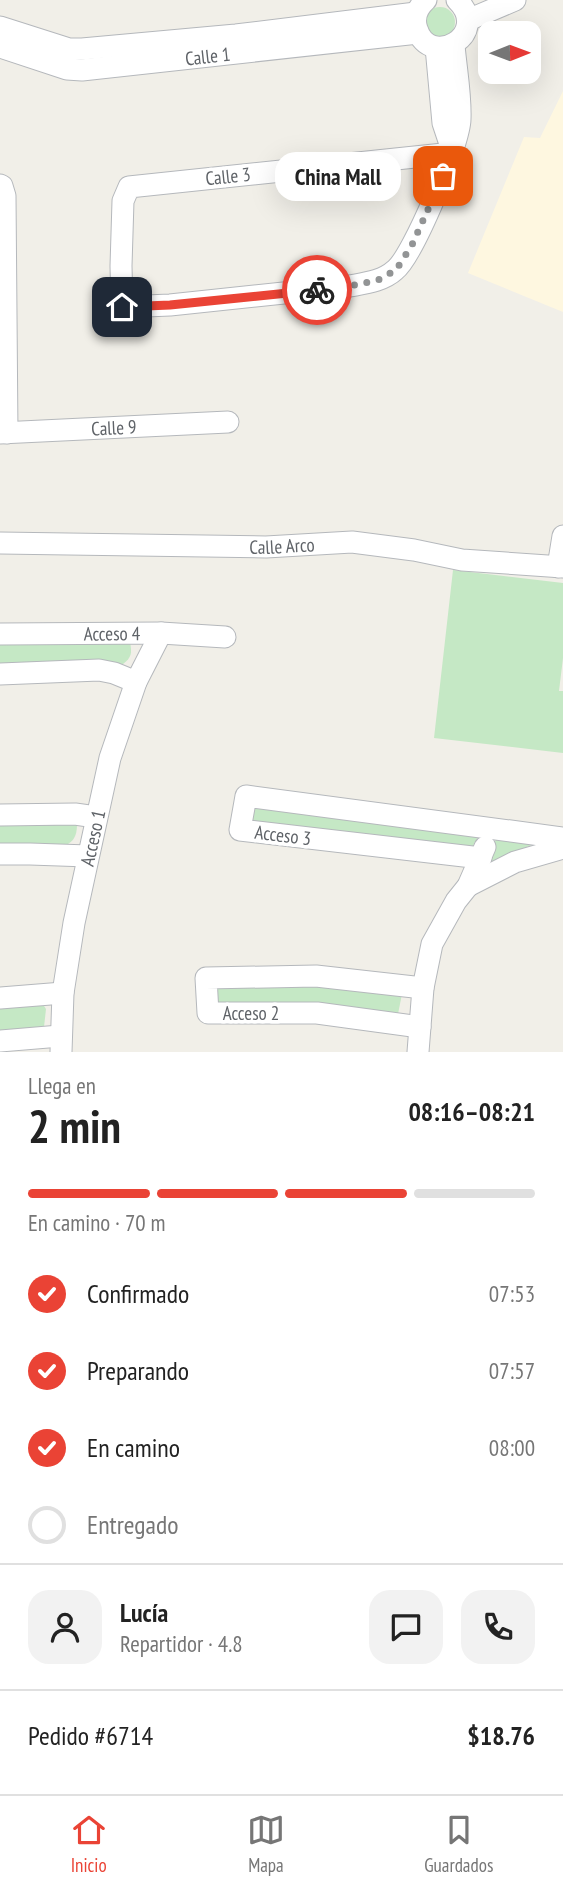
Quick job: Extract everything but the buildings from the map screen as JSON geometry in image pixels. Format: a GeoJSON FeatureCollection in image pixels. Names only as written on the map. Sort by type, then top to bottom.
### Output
{"type":"FeatureCollection","features":[{"type":"Feature","properties":{"kind":"street"},"geometry":{"type":"LineString","coordinates":[[420,15],[429,45],[445,46],[464,35],[463,6],[515,0]]}},
{"type":"Feature","properties":{"kind":"street","name":"Calle 1"},"geometry":{"type":"LineString","coordinates":[[0,27],[14,46],[82,49],[237,43],[420,15]]}},
{"type":"Feature","properties":{"kind":"street"},"geometry":{"type":"LineString","coordinates":[[445,46],[443,123],[453,153]]}},
{"type":"Feature","properties":{"kind":"street","name":"Calle 3"},"geometry":{"type":"LineString","coordinates":[[453,153],[412,245],[396,270],[378,280],[350,286],[170,305],[122,307],[123,201],[129,187],[453,153]]}},
{"type":"Feature","properties":{"kind":"street"},"geometry":{"type":"LineString","coordinates":[[0,185],[5,196],[3,433]]}},
{"type":"Feature","properties":{"kind":"street","name":"Calle 9"},"geometry":{"type":"LineString","coordinates":[[3,433],[228,422]]}},
{"type":"Feature","properties":{"kind":"street"},"geometry":{"type":"LineString","coordinates":[[560,567],[563,536]]}},
{"type":"Feature","properties":{"kind":"street","name":"Calle Arco"},"geometry":{"type":"LineString","coordinates":[[0,543],[266,547],[352,542],[462,559],[560,567]]}},
{"type":"Feature","properties":{"kind":"street","name":"Acceso 4"},"geometry":{"type":"LineString","coordinates":[[0,634],[161,633],[225,637]]}},
{"type":"Feature","properties":{"kind":"street","name":"Acceso 1"},"geometry":{"type":"LineString","coordinates":[[60,1044],[62,993],[74,923],[110,758],[136,682],[161,633]]}},
{"type":"Feature","properties":{"kind":"street","name":"Acceso 4"},"geometry":{"type":"LineString","coordinates":[[0,674],[99,670],[136,682]]}},
{"type":"Feature","properties":{"kind":"street","name":"Acceso 3"},"geometry":{"type":"LineString","coordinates":[[481,858],[240,830],[246,796],[491,828]]}},
{"type":"Feature","properties":{"kind":"street"},"geometry":{"type":"LineString","coordinates":[[0,815],[75,814],[96,817]]}},
{"type":"Feature","properties":{"kind":"street"},"geometry":{"type":"LineString","coordinates":[[418,1052],[423,989],[432,944],[456,901],[468,886],[491,828],[563,838]]}},
{"type":"Feature","properties":{"kind":"street"},"geometry":{"type":"LineString","coordinates":[[468,886],[516,862],[563,848]]}},
{"type":"Feature","properties":{"kind":"street"},"geometry":{"type":"LineString","coordinates":[[0,855],[88,856]]}},
{"type":"Feature","properties":{"kind":"street","name":"Acceso 2"},"geometry":{"type":"LineString","coordinates":[[420,1027],[317,1013],[208,1013],[206,978],[316,976],[423,989]]}},
{"type":"Feature","properties":{"kind":"street"},"geometry":{"type":"LineString","coordinates":[[0,999],[62,993]]}},
{"type":"Feature","properties":{"kind":"street"},"geometry":{"type":"LineString","coordinates":[[0,1041],[60,1044]]}},
{"type":"Feature","properties":{"kind":"shaded area"},"geometry":{"type":"Polygon","coordinates":[[[563,91],[563,312],[468,273],[524,137],[540,138],[563,91]]]}},
{"type":"Feature","properties":{"kind":"green space"},"geometry":{"type":"Polygon","coordinates":[[[440,7],[446,8],[454,16],[454,28],[446,36],[440,37],[434,36],[426,28],[425,22],[426,16],[434,8],[440,7]]]}},
{"type":"Feature","properties":{"kind":"green space"},"geometry":{"type":"Polygon","coordinates":[[[453,570],[563,583],[563,658],[559,691],[563,691],[563,753],[434,738],[453,570]]]}},
{"type":"Feature","properties":{"kind":"green space"},"geometry":{"type":"Polygon","coordinates":[[[0,639],[130,642],[131,652],[123,664],[0,666],[0,639]]]}},
{"type":"Feature","properties":{"kind":"green space"},"geometry":{"type":"Polygon","coordinates":[[[253,805],[480,833],[470,851],[250,826],[253,805]]]}},
{"type":"Feature","properties":{"kind":"green space"},"geometry":{"type":"Polygon","coordinates":[[[0,818],[77,823],[76,832],[68,844],[0,846],[0,818]]]}},
{"type":"Feature","properties":{"kind":"green space"},"geometry":{"type":"Polygon","coordinates":[[[498,835],[542,841],[511,853],[482,870],[498,835]]]}},
{"type":"Feature","properties":{"kind":"green space"},"geometry":{"type":"Polygon","coordinates":[[[214,983],[311,983],[402,994],[398,1014],[215,1003],[214,983]]]}},
{"type":"Feature","properties":{"kind":"green space"},"geometry":{"type":"Polygon","coordinates":[[[0,1003],[42,1003],[46,1009],[44,1027],[0,1035],[0,1003]]]}},
{"type":"Feature","properties":{"kind":"way so far"},"geometry":{"type":"LineString","coordinates":[[317,290],[378,280],[396,270],[412,245],[443,176]]}},
{"type":"Feature","properties":{"kind":"place","name":"China Mall"},"geometry":{"type":"Point","coordinates":[443,176]}},
{"type":"Feature","properties":{"kind":"route"},"geometry":{"type":"LineString","coordinates":[[122,307],[138,308],[317,290]]}}]}
